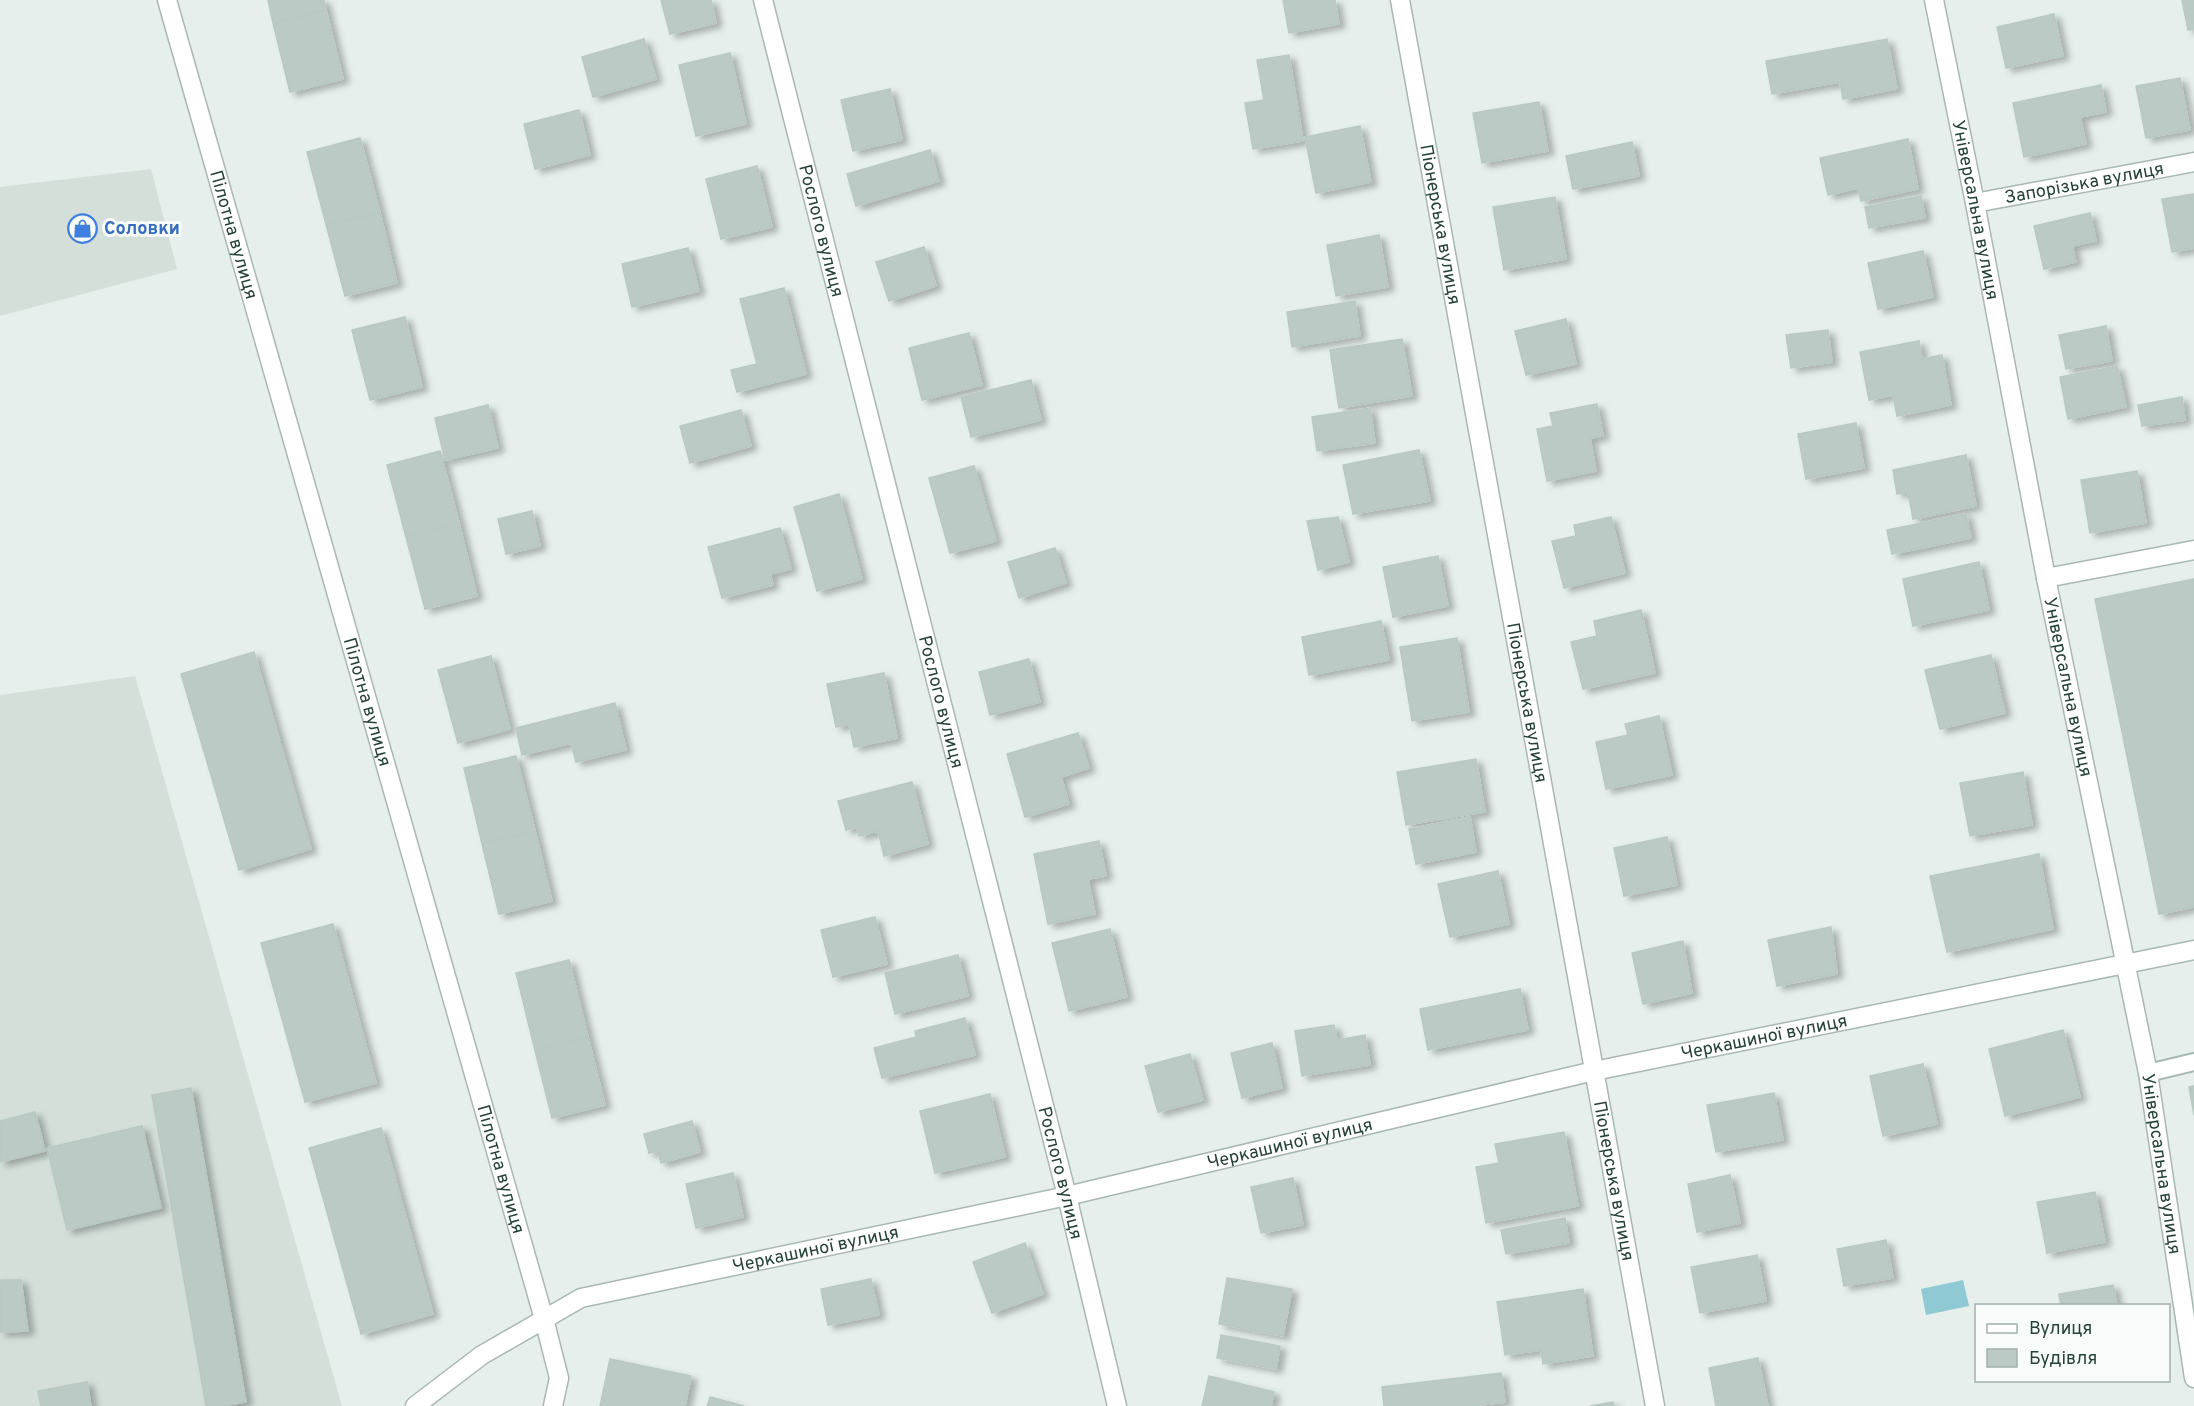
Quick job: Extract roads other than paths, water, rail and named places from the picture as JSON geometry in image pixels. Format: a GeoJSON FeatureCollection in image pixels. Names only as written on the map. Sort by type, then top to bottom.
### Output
{"type":"FeatureCollection","features":[{"type":"Feature","properties":{"kind":"street","name":"Пілотна вулиця"},"geometry":{"type":"LineString","coordinates":[[167,0],[544,1319],[559,1377],[553,1406]]}},
{"type":"Feature","properties":{"kind":"street","name":"Рослого вулиця"},"geometry":{"type":"LineString","coordinates":[[763,0],[1067,1196],[1117,1406]]}},
{"type":"Feature","properties":{"kind":"street","name":"Піонерська вулиця"},"geometry":{"type":"LineString","coordinates":[[1400,0],[1654,1406]]}},
{"type":"Feature","properties":{"kind":"street","name":"Універсальна вулиця"},"geometry":{"type":"LineString","coordinates":[[1934,0],[2046,578],[2148,1073],[2194,1378]]}},
{"type":"Feature","properties":{"kind":"street","name":"Запорізька вулиця"},"geometry":{"type":"LineString","coordinates":[[1975,203],[2194,162]]}},
{"type":"Feature","properties":{"kind":"street"},"geometry":{"type":"LineString","coordinates":[[2046,578],[2194,550]]}},
{"type":"Feature","properties":{"kind":"street","name":"Черкашиної вулиця"},"geometry":{"type":"LineString","coordinates":[[415,1406],[482,1355],[580,1298],[1067,1196],[1594,1071],[2194,950]]}},
{"type":"Feature","properties":{"kind":"lane"},"geometry":{"type":"LineString","coordinates":[[2148,1073],[2194,1062]]}},
{"type":"Feature","properties":{"kind":"water"},"geometry":{"type":"Polygon","coordinates":[[[1963,1280],[1969,1306],[1926,1315],[1921,1289],[1963,1280]]]}},
{"type":"Feature","properties":{"kind":"place","name":"Соловки"},"geometry":{"type":"Point","coordinates":[83,228]}}]}
